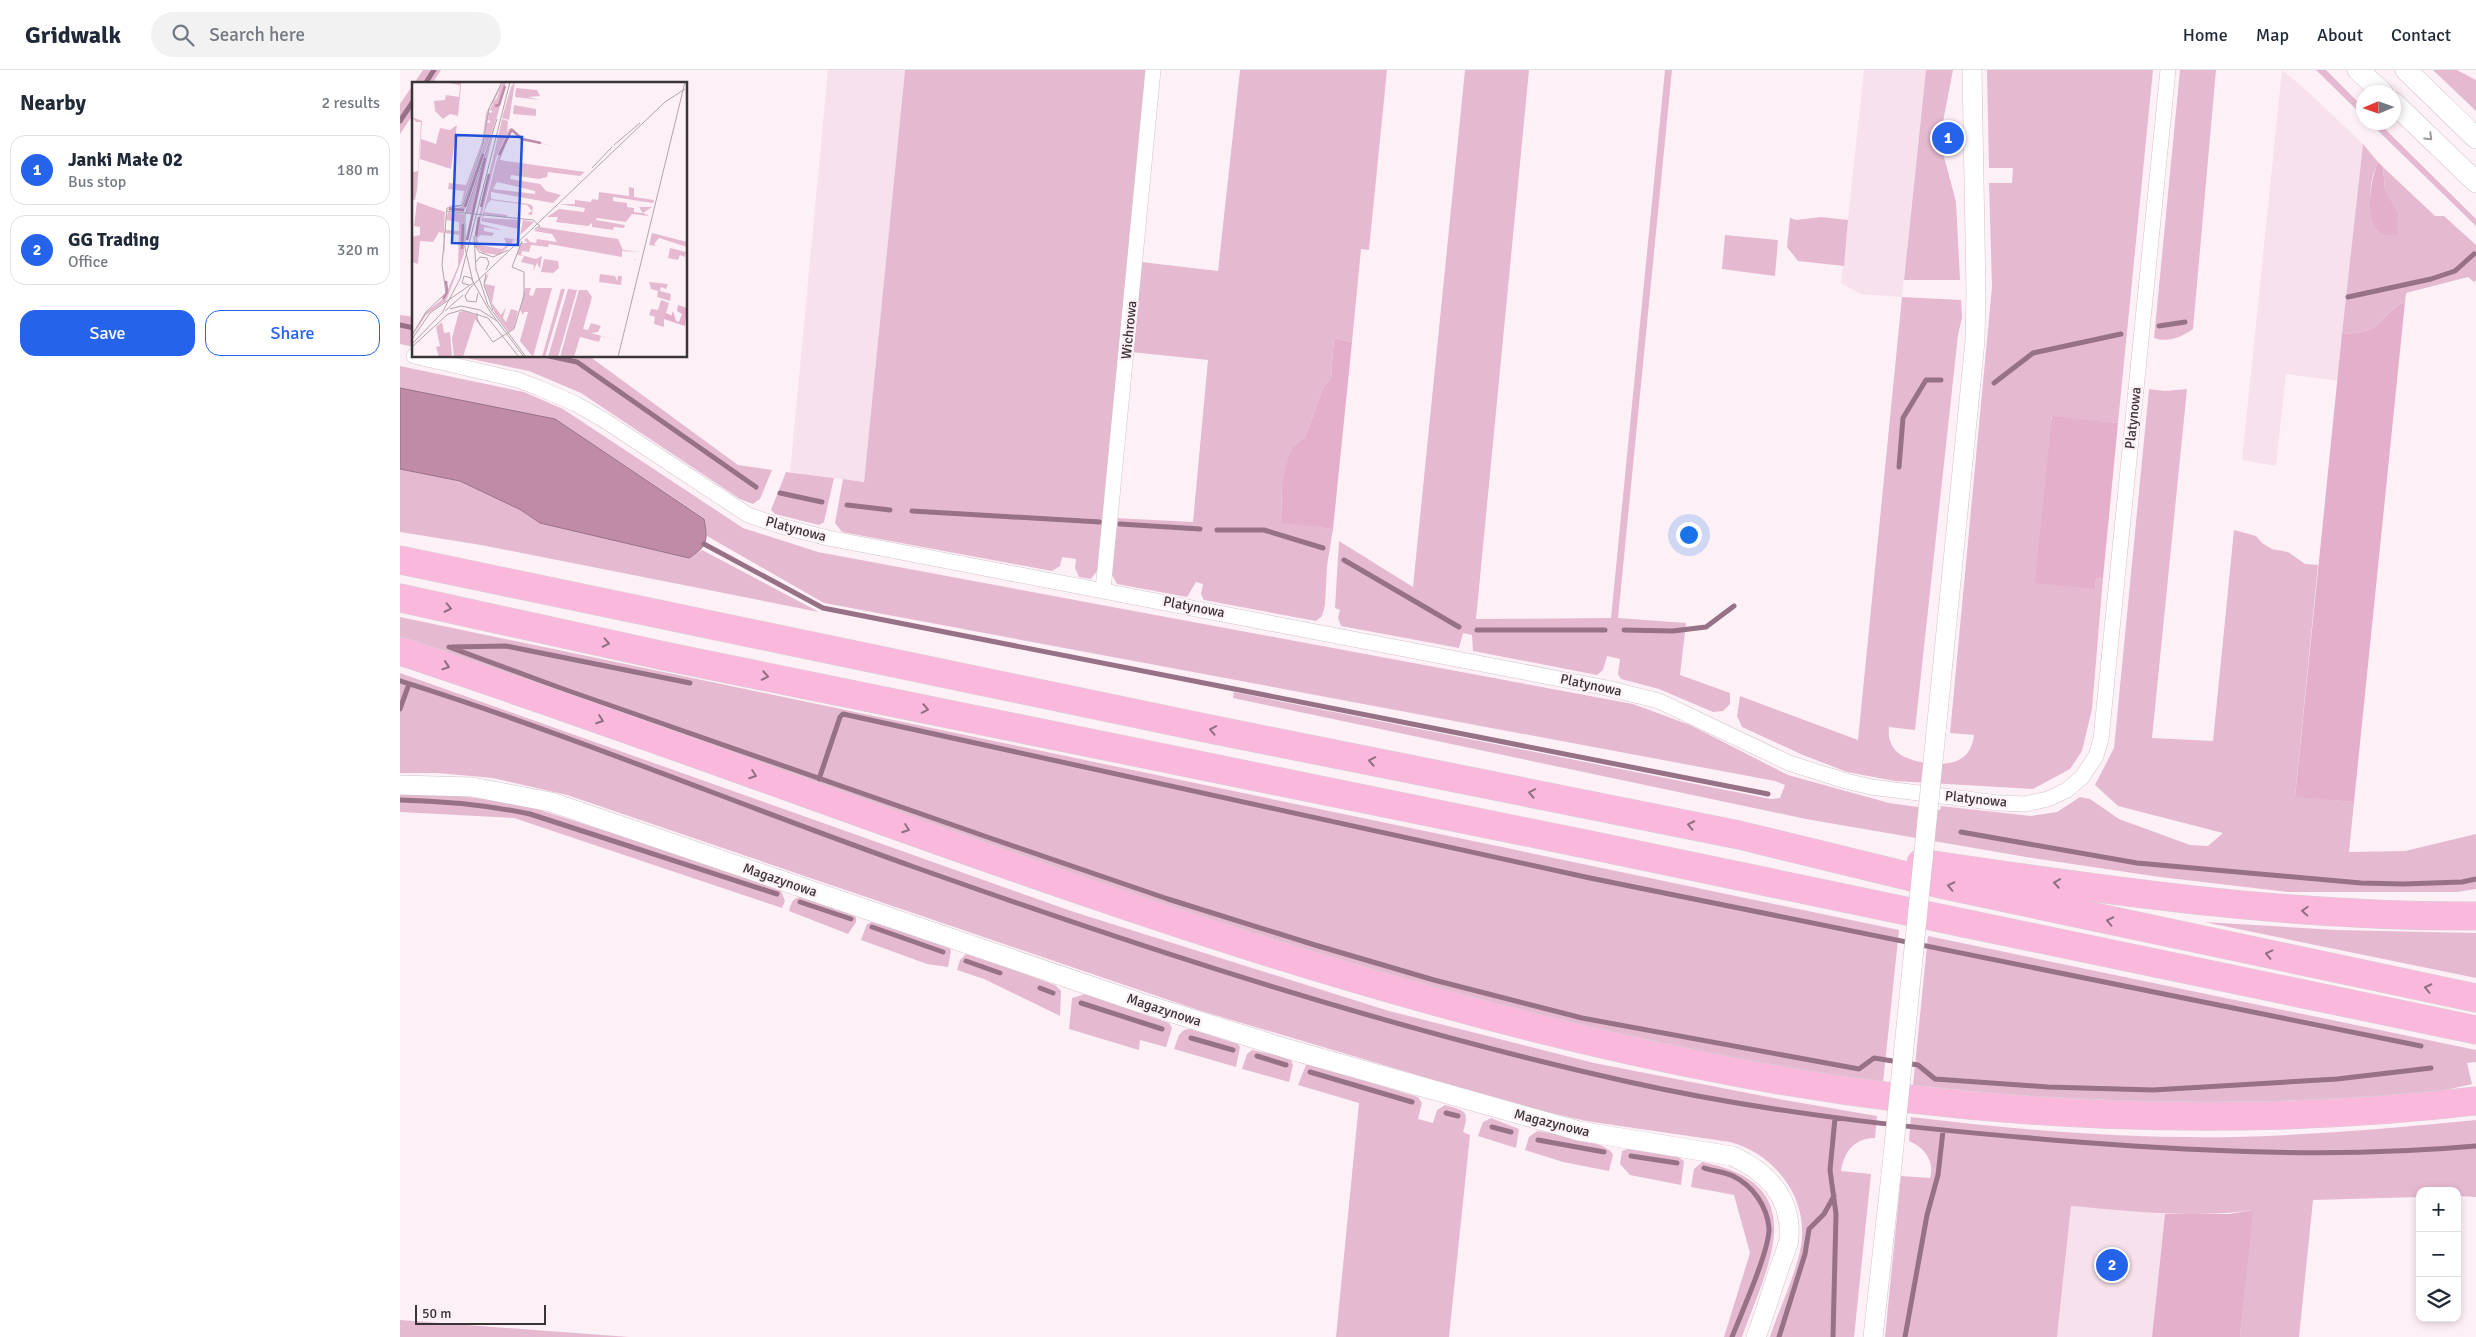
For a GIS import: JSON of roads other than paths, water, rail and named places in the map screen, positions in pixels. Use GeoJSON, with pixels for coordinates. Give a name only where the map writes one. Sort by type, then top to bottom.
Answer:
{"type":"FeatureCollection","features":[{"type":"Feature","properties":{"kind":"highway"},"geometry":{"type":"LineString","coordinates":[[400,560],[1205,728],[1739,835],[1967,890],[2476,998]]}},
{"type":"Feature","properties":{"kind":"highway"},"geometry":{"type":"LineString","coordinates":[[400,598],[669,656],[1590,844],[2476,1030]]}},
{"type":"Feature","properties":{"kind":"highway"},"geometry":{"type":"LineString","coordinates":[[400,651],[1113,903],[1251,948],[1425,999],[1669,1059],[1831,1088],[2021,1109],[2088,1113],[2219,1115],[2326,1112],[2476,1101]]}},
{"type":"Feature","properties":{"kind":"highway"},"geometry":{"type":"LineString","coordinates":[[1739,835],[2167,899],[2354,914],[2476,916]]}},
{"type":"Feature","properties":{"kind":"highway"},"geometry":{"type":"LineString","coordinates":[[2354,914],[2476,901]]}},
{"type":"Feature","properties":{"kind":"main road"},"geometry":{"type":"LineString","coordinates":[[2358,70],[2374,85]]}},
{"type":"Feature","properties":{"kind":"main road"},"geometry":{"type":"LineString","coordinates":[[2406,70],[2476,138]]}},
{"type":"Feature","properties":{"kind":"main road"},"geometry":{"type":"LineString","coordinates":[[2401,110],[2476,182]]}},
{"type":"Feature","properties":{"kind":"street","name":"Wichrowa"},"geometry":{"type":"LineString","coordinates":[[1103,590],[1153,70]]}},
{"type":"Feature","properties":{"kind":"street"},"geometry":{"type":"LineString","coordinates":[[1873,1337],[1892,1175],[1975,341],[1976,291],[1972,70]]}},
{"type":"Feature","properties":{"kind":"street","name":"Platynowa"},"geometry":{"type":"LineString","coordinates":[[423,358],[518,380],[576,404],[604,420],[748,515],[759,519],[828,538],[1635,694],[1684,712],[1789,763],[1863,785],[1998,803],[2025,804],[2048,799],[2067,790],[2082,777],[2096,756],[2101,739],[2168,70]]}},
{"type":"Feature","properties":{"kind":"street","name":"Magazynowa"},"geometry":{"type":"LineString","coordinates":[[400,786],[472,787],[551,802],[1141,1003],[1288,1049],[1579,1131],[1732,1156],[1753,1165],[1768,1179],[1780,1195],[1788,1220],[1789,1240],[1756,1337]]}},
{"type":"Feature","properties":{"kind":"waterway"},"geometry":{"type":"LineString","coordinates":[[426,82],[434,70]]}},
{"type":"Feature","properties":{"kind":"waterway"},"geometry":{"type":"LineString","coordinates":[[400,121],[412,103]]}},
{"type":"Feature","properties":{"kind":"waterway"},"geometry":{"type":"LineString","coordinates":[[2348,297],[2431,279],[2455,271],[2474,254]]}},
{"type":"Feature","properties":{"kind":"waterway"},"geometry":{"type":"LineString","coordinates":[[2159,326],[2185,322]]}},
{"type":"Feature","properties":{"kind":"waterway"},"geometry":{"type":"LineString","coordinates":[[400,325],[412,328]]}},
{"type":"Feature","properties":{"kind":"waterway"},"geometry":{"type":"LineString","coordinates":[[1994,383],[2033,353],[2121,334]]}},
{"type":"Feature","properties":{"kind":"waterway"},"geometry":{"type":"LineString","coordinates":[[558,358],[577,362],[756,487]]}},
{"type":"Feature","properties":{"kind":"waterway"},"geometry":{"type":"LineString","coordinates":[[1899,467],[1903,418],[1926,380],[1941,380]]}},
{"type":"Feature","properties":{"kind":"waterway"},"geometry":{"type":"LineString","coordinates":[[780,493],[822,502]]}},
{"type":"Feature","properties":{"kind":"waterway"},"geometry":{"type":"LineString","coordinates":[[847,505],[890,510]]}},
{"type":"Feature","properties":{"kind":"waterway"},"geometry":{"type":"LineString","coordinates":[[912,511],[1100,522]]}},
{"type":"Feature","properties":{"kind":"waterway"},"geometry":{"type":"LineString","coordinates":[[1120,524],[1200,529]]}},
{"type":"Feature","properties":{"kind":"waterway"},"geometry":{"type":"LineString","coordinates":[[1217,530],[1264,530],[1323,548]]}},
{"type":"Feature","properties":{"kind":"waterway"},"geometry":{"type":"LineString","coordinates":[[704,544],[823,608],[1768,794]]}},
{"type":"Feature","properties":{"kind":"waterway"},"geometry":{"type":"LineString","coordinates":[[1344,560],[1459,627]]}},
{"type":"Feature","properties":{"kind":"waterway"},"geometry":{"type":"LineString","coordinates":[[1624,630],[1673,631],[1706,627],[1734,606]]}},
{"type":"Feature","properties":{"kind":"waterway"},"geometry":{"type":"LineString","coordinates":[[1477,630],[1605,630]]}},
{"type":"Feature","properties":{"kind":"waterway"},"geometry":{"type":"LineString","coordinates":[[452,647],[506,646],[690,683]]}},
{"type":"Feature","properties":{"kind":"waterway"},"geometry":{"type":"LineString","coordinates":[[449,647],[566,690],[1168,899],[1434,980],[1582,1018],[1859,1069],[1874,1058],[1918,1065],[1935,1079],[2048,1087],[2153,1090],[2337,1079],[2431,1068]]}},
{"type":"Feature","properties":{"kind":"waterway"},"geometry":{"type":"LineString","coordinates":[[400,681],[595,748],[852,845],[1181,958],[1270,986],[1449,1037],[1629,1082],[1740,1104],[1852,1120],[2078,1142],[2177,1149],[2326,1153],[2426,1150],[2476,1146]]}},
{"type":"Feature","properties":{"kind":"waterway"},"geometry":{"type":"LineString","coordinates":[[400,709],[409,684]]}},
{"type":"Feature","properties":{"kind":"waterway"},"geometry":{"type":"LineString","coordinates":[[819,779],[840,717],[843,714],[1590,878],[2421,1046]]}},
{"type":"Feature","properties":{"kind":"waterway"},"geometry":{"type":"LineString","coordinates":[[400,800],[465,804],[530,814],[777,894]]}},
{"type":"Feature","properties":{"kind":"waterway"},"geometry":{"type":"LineString","coordinates":[[1961,832],[2137,863],[2361,883],[2462,882],[2476,879]]}},
{"type":"Feature","properties":{"kind":"waterway"},"geometry":{"type":"LineString","coordinates":[[800,902],[851,919]]}},
{"type":"Feature","properties":{"kind":"waterway"},"geometry":{"type":"LineString","coordinates":[[872,927],[943,952]]}},
{"type":"Feature","properties":{"kind":"waterway"},"geometry":{"type":"LineString","coordinates":[[966,961],[1000,973]]}},
{"type":"Feature","properties":{"kind":"waterway"},"geometry":{"type":"LineString","coordinates":[[1040,988],[1053,993]]}},
{"type":"Feature","properties":{"kind":"waterway"},"geometry":{"type":"LineString","coordinates":[[1081,1003],[1162,1029]]}},
{"type":"Feature","properties":{"kind":"waterway"},"geometry":{"type":"LineString","coordinates":[[1191,1038],[1233,1050]]}},
{"type":"Feature","properties":{"kind":"waterway"},"geometry":{"type":"LineString","coordinates":[[1257,1056],[1286,1065]]}},
{"type":"Feature","properties":{"kind":"waterway"},"geometry":{"type":"LineString","coordinates":[[1310,1072],[1412,1102]]}},
{"type":"Feature","properties":{"kind":"waterway"},"geometry":{"type":"LineString","coordinates":[[1446,1113],[1458,1116]]}},
{"type":"Feature","properties":{"kind":"waterway"},"geometry":{"type":"LineString","coordinates":[[1833,1337],[1836,1214],[1830,1170],[1835,1118]]}},
{"type":"Feature","properties":{"kind":"waterway"},"geometry":{"type":"LineString","coordinates":[[1492,1127],[1511,1132]]}},
{"type":"Feature","properties":{"kind":"waterway"},"geometry":{"type":"LineString","coordinates":[[1905,1337],[1927,1215],[1938,1175],[1943,1131]]}},
{"type":"Feature","properties":{"kind":"waterway"},"geometry":{"type":"LineString","coordinates":[[1538,1140],[1604,1152]]}},
{"type":"Feature","properties":{"kind":"waterway"},"geometry":{"type":"LineString","coordinates":[[1631,1156],[1677,1163]]}},
{"type":"Feature","properties":{"kind":"waterway"},"geometry":{"type":"LineString","coordinates":[[1704,1168],[1730,1175],[1747,1185],[1758,1197],[1768,1220],[1769,1228],[1765,1251],[1732,1337]]}},
{"type":"Feature","properties":{"kind":"waterway"},"geometry":{"type":"LineString","coordinates":[[1779,1337],[1805,1254],[1809,1229],[1824,1214],[1834,1196]]}},
{"type":"Feature","properties":{"kind":"place","name":"Janki Małe 02"},"geometry":{"type":"Point","coordinates":[1948,138]}},
{"type":"Feature","properties":{"kind":"place","name":"GG Trading"},"geometry":{"type":"Point","coordinates":[2112,1265]}}]}
